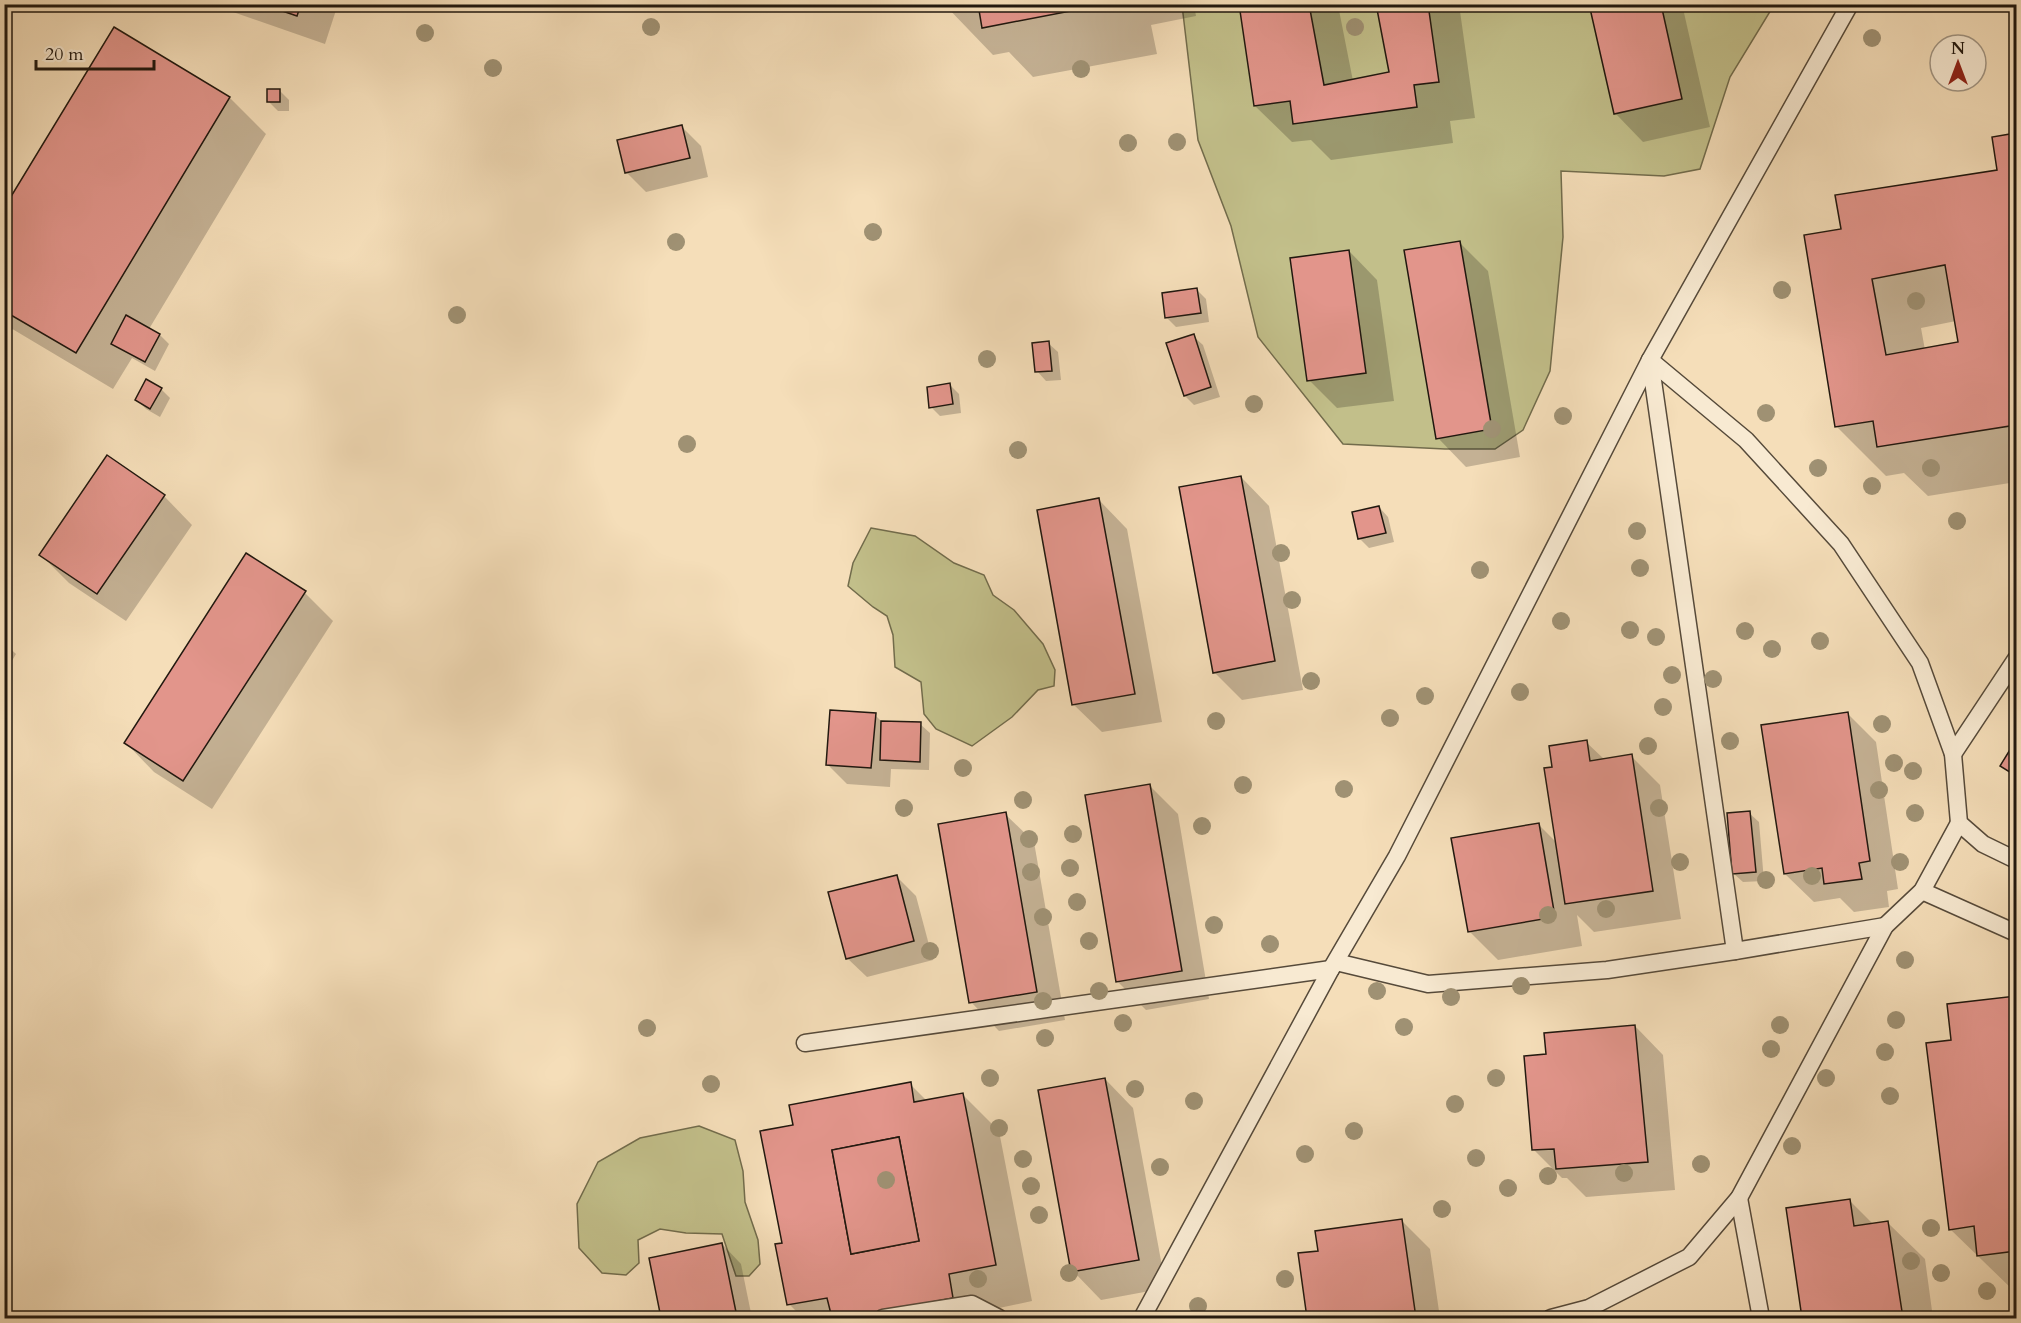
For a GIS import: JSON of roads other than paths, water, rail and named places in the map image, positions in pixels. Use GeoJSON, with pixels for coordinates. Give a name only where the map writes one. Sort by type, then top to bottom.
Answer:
{"type":"FeatureCollection","features":[{"type":"Feature","properties":{"kind":"lane"},"geometry":{"type":"LineString","coordinates":[[1142,1318],[1334,966],[1397,856],[1650,360],[1850,4]]}},
{"type":"Feature","properties":{"kind":"lane"},"geometry":{"type":"LineString","coordinates":[[1551,1318],[1588,1313],[1689,1257],[1739,1198],[1885,926],[1922,891],[1959,822],[1953,754],[1920,663],[1841,544],[1746,440],[1650,360]]}},
{"type":"Feature","properties":{"kind":"lane"},"geometry":{"type":"LineString","coordinates":[[1650,360],[1735,951]]}},
{"type":"Feature","properties":{"kind":"lane"},"geometry":{"type":"LineString","coordinates":[[1953,754],[2016,659]]}},
{"type":"Feature","properties":{"kind":"lane"},"geometry":{"type":"LineString","coordinates":[[1959,822],[1983,844],[2016,860]]}},
{"type":"Feature","properties":{"kind":"lane"},"geometry":{"type":"LineString","coordinates":[[1922,891],[2016,933]]}},
{"type":"Feature","properties":{"kind":"lane"},"geometry":{"type":"LineString","coordinates":[[805,1043],[1334,966],[1428,984],[1607,970],[1885,926]]}},
{"type":"Feature","properties":{"kind":"lane"},"geometry":{"type":"LineString","coordinates":[[1739,1198],[1761,1318]]}},
{"type":"Feature","properties":{"kind":"lane"},"geometry":{"type":"LineString","coordinates":[[883,1318],[972,1304],[999,1318]]}}]}
